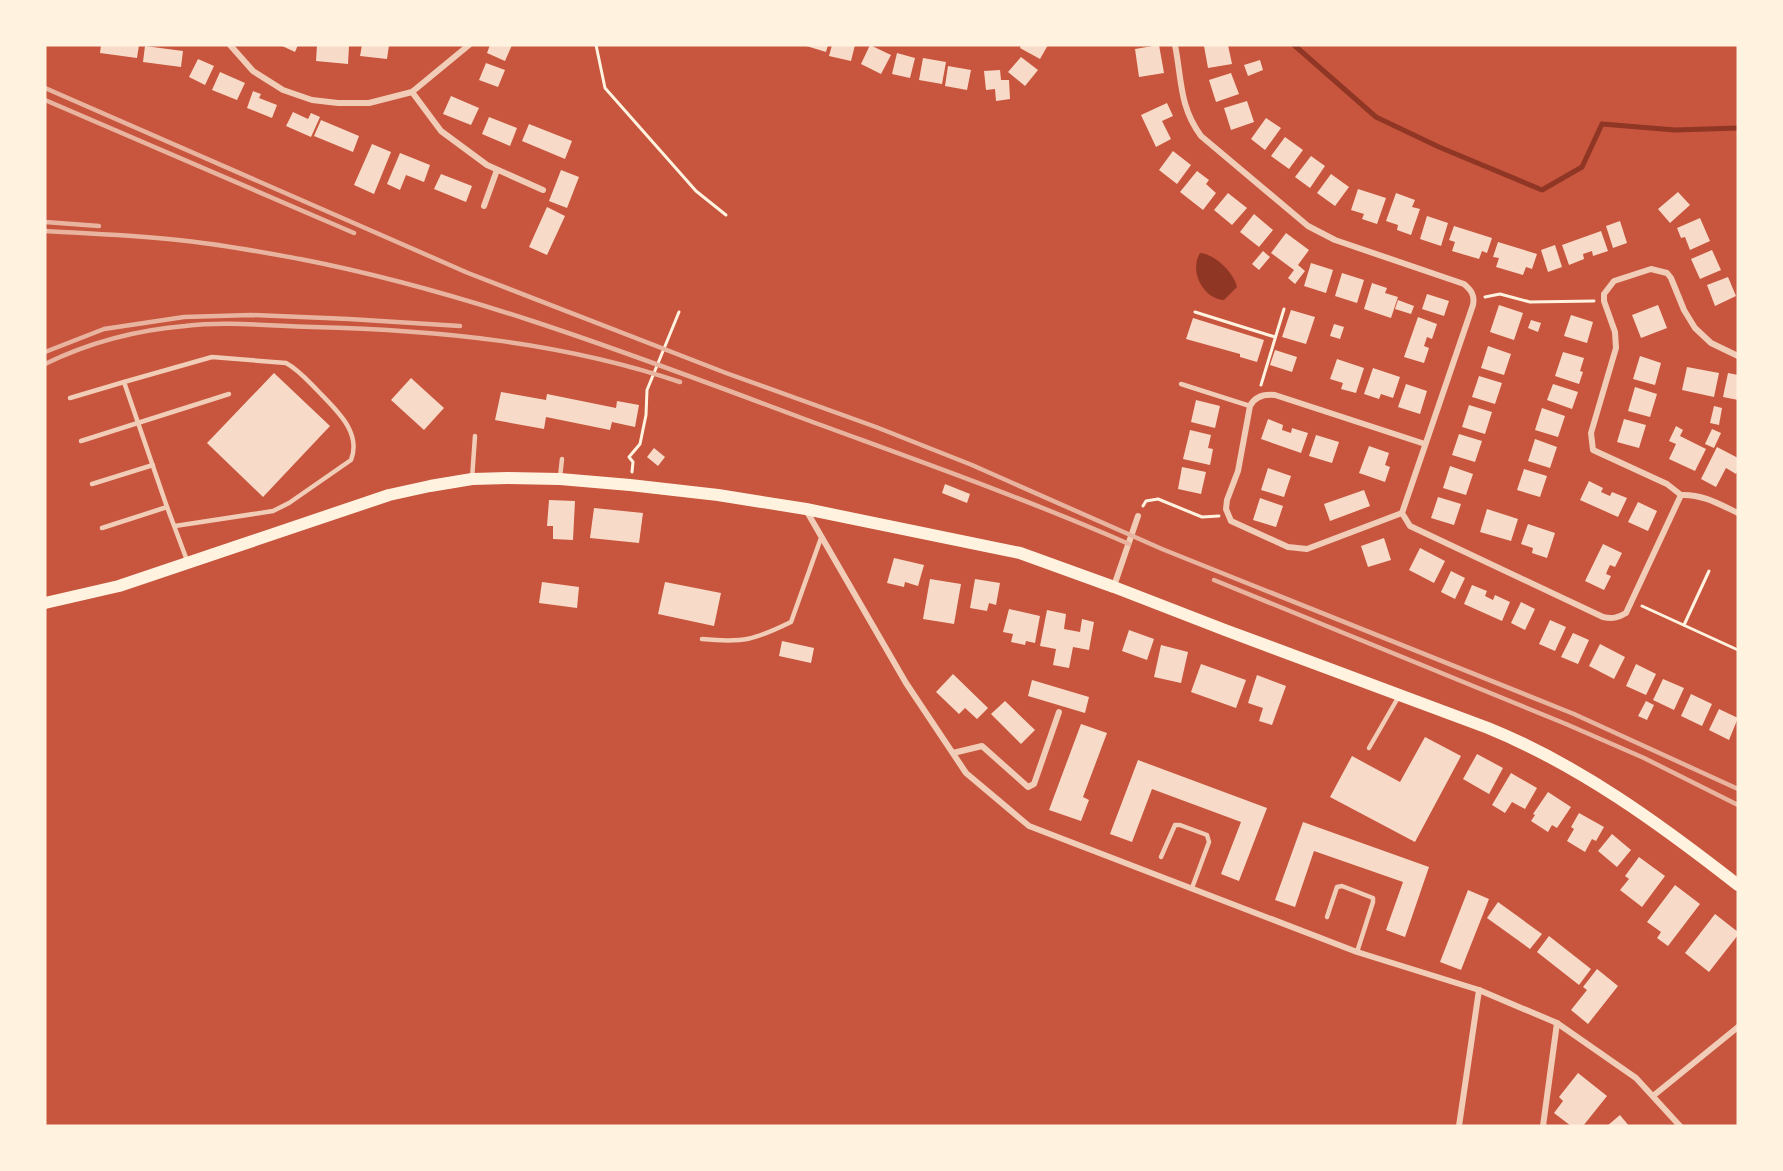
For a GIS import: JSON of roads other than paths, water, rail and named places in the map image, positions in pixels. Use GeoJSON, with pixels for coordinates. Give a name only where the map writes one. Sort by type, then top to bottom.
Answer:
{"type":"FeatureCollection","features":[{"type":"Feature","properties":{"kind":"main road"},"geometry":{"type":"LineString","coordinates":[[45,603],[119,585],[389,495],[472,479],[560,479],[630,485],[718,495],[806,509],[1020,553],[1521,741],[1554,758],[1626,803],[1738,885]]}},
{"type":"Feature","properties":{"kind":"street"},"geometry":{"type":"LineString","coordinates":[[230,45],[253,70],[283,90],[312,100],[338,103],[369,102],[411,92],[469,45]]}},
{"type":"Feature","properties":{"kind":"street"},"geometry":{"type":"LineString","coordinates":[[1175,45],[1182,98],[1189,118],[1201,136],[1308,226],[1335,240],[1464,284],[1471,290],[1474,299],[1402,513]]}},
{"type":"Feature","properties":{"kind":"street"},"geometry":{"type":"LineString","coordinates":[[411,92],[441,131],[487,165],[543,190]]}},
{"type":"Feature","properties":{"kind":"street"},"geometry":{"type":"LineString","coordinates":[[484,206],[497,170]]}},
{"type":"Feature","properties":{"kind":"street"},"geometry":{"type":"LineString","coordinates":[[1738,356],[1711,343],[1695,328],[1667,273],[1652,269],[1614,281],[1604,294],[1604,301],[1617,340],[1592,433],[1593,450],[1666,484],[1681,495],[1693,495],[1711,500],[1738,513]]}},
{"type":"Feature","properties":{"kind":"street"},"geometry":{"type":"LineString","coordinates":[[1402,513],[1307,549],[1288,548],[1238,525],[1227,516],[1227,500],[1238,471],[1250,406],[1252,402],[1265,395],[1275,395],[1425,444]]}},
{"type":"Feature","properties":{"kind":"street"},"geometry":{"type":"LineString","coordinates":[[1402,513],[1410,526],[1603,617],[1620,617],[1626,613],[1632,602],[1681,495]]}},
{"type":"Feature","properties":{"kind":"street"},"geometry":{"type":"LineString","coordinates":[[806,509],[906,683],[966,773],[1029,826],[1357,952],[1479,990],[1557,1023],[1636,1078],[1680,1126]]}},
{"type":"Feature","properties":{"kind":"street"},"geometry":{"type":"LineString","coordinates":[[1114,587],[1138,516]]}},
{"type":"Feature","properties":{"kind":"street"},"geometry":{"type":"LineString","coordinates":[[953,753],[982,746],[1028,787],[1034,784],[1059,712]]}},
{"type":"Feature","properties":{"kind":"street"},"geometry":{"type":"LineString","coordinates":[[1459,1126],[1479,990]]}},
{"type":"Feature","properties":{"kind":"street"},"geometry":{"type":"LineString","coordinates":[[1543,1126],[1557,1023]]}},
{"type":"Feature","properties":{"kind":"street"},"geometry":{"type":"LineString","coordinates":[[1653,1096],[1738,1027]]}},
{"type":"Feature","properties":{"kind":"lane"},"geometry":{"type":"LineString","coordinates":[[70,398],[213,357],[286,363],[296,369],[343,417],[355,450],[351,460],[289,503],[273,511],[175,526]]}},
{"type":"Feature","properties":{"kind":"lane"},"geometry":{"type":"LineString","coordinates":[[124,382],[188,563]]}},
{"type":"Feature","properties":{"kind":"lane"},"geometry":{"type":"LineString","coordinates":[[1181,384],[1250,406]]}},
{"type":"Feature","properties":{"kind":"lane"},"geometry":{"type":"LineString","coordinates":[[81,441],[229,394]]}},
{"type":"Feature","properties":{"kind":"lane"},"geometry":{"type":"LineString","coordinates":[[472,479],[475,436]]}},
{"type":"Feature","properties":{"kind":"lane"},"geometry":{"type":"LineString","coordinates":[[560,479],[561,459]]}},
{"type":"Feature","properties":{"kind":"lane"},"geometry":{"type":"LineString","coordinates":[[92,484],[153,465]]}},
{"type":"Feature","properties":{"kind":"lane"},"geometry":{"type":"LineString","coordinates":[[102,528],[167,507]]}},
{"type":"Feature","properties":{"kind":"lane"},"geometry":{"type":"LineString","coordinates":[[702,639],[734,642],[762,636],[791,622],[821,538]]}},
{"type":"Feature","properties":{"kind":"lane"},"geometry":{"type":"LineString","coordinates":[[1369,748],[1400,694]]}},
{"type":"Feature","properties":{"kind":"lane"},"geometry":{"type":"LineString","coordinates":[[1161,857],[1175,825],[1207,835],[1209,842],[1192,888]]}},
{"type":"Feature","properties":{"kind":"lane"},"geometry":{"type":"LineString","coordinates":[[1327,917],[1338,887],[1342,886],[1372,898],[1373,902],[1357,952]]}},
{"type":"Feature","properties":{"kind":"waterway"},"geometry":{"type":"LineString","coordinates":[[1294,45],[1376,117],[1439,147],[1542,190],[1582,167],[1602,124],[1675,130],[1738,128]]}},
{"type":"Feature","properties":{"kind":"railway"},"geometry":{"type":"LineString","coordinates":[[45,88],[468,273],[972,465],[1162,549],[1574,714],[1738,789]]}},
{"type":"Feature","properties":{"kind":"railway"},"geometry":{"type":"LineString","coordinates":[[45,100],[354,233]]}},
{"type":"Feature","properties":{"kind":"railway"},"geometry":{"type":"LineString","coordinates":[[45,222],[99,226]]}},
{"type":"Feature","properties":{"kind":"railway"},"geometry":{"type":"LineString","coordinates":[[45,231],[152,237],[229,247],[300,259],[430,290],[621,351],[970,480],[1129,544]]}},
{"type":"Feature","properties":{"kind":"railway"},"geometry":{"type":"LineString","coordinates":[[45,352],[104,329],[184,317],[251,315],[460,326]]}},
{"type":"Feature","properties":{"kind":"railway"},"geometry":{"type":"LineString","coordinates":[[45,364],[96,344],[149,331],[201,325],[248,324],[406,331],[498,341],[590,357],[680,382]]}},
{"type":"Feature","properties":{"kind":"railway"},"geometry":{"type":"LineString","coordinates":[[1214,580],[1566,724],[1644,758],[1738,805]]}}]}
